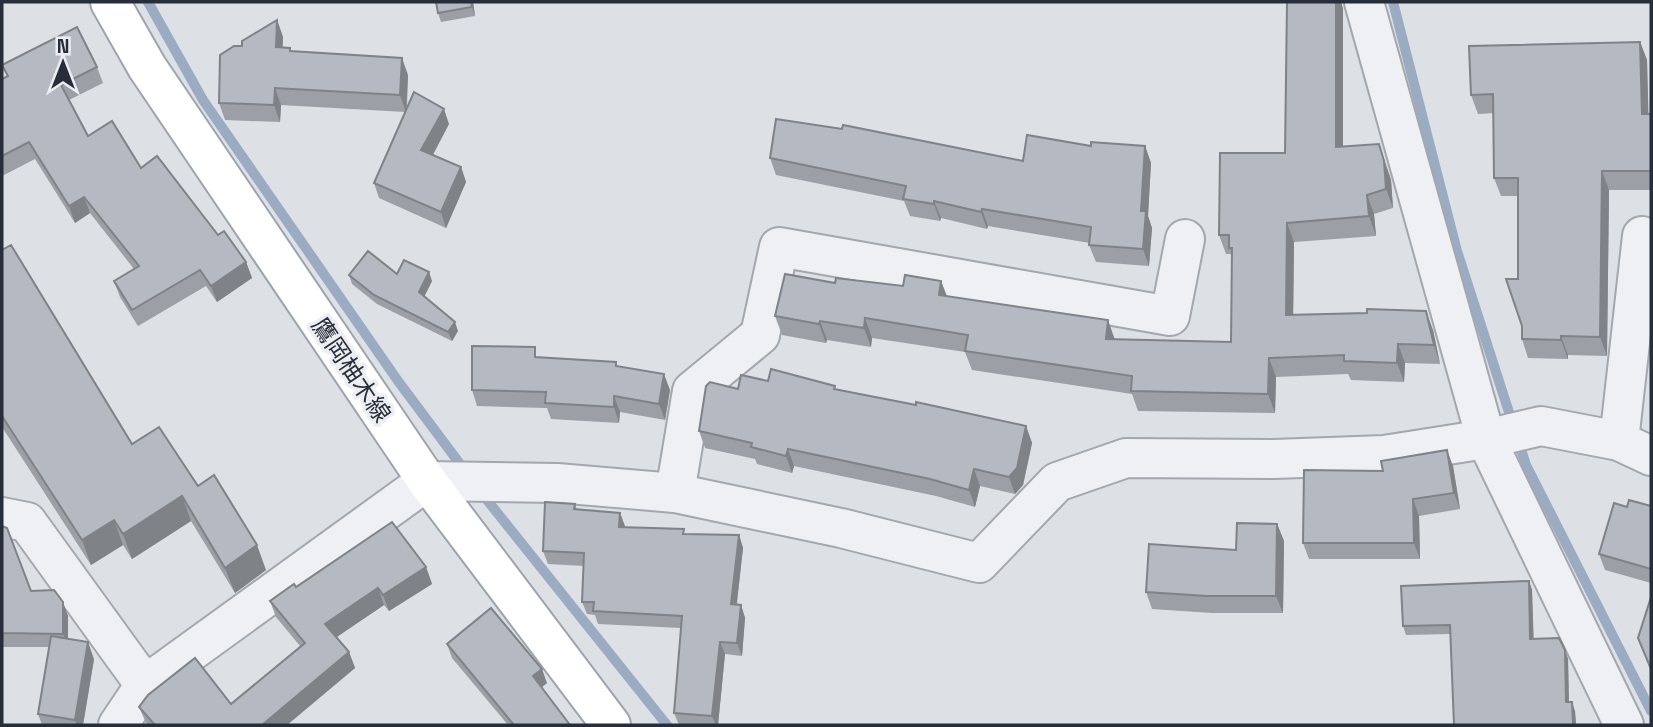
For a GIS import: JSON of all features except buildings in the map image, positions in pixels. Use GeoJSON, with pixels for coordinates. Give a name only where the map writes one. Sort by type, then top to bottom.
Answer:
{"type":"FeatureCollection","features":[{"type":"Feature","properties":{"kind":"main road","name":"鷹岡柚木線"},"geometry":{"type":"LineString","coordinates":[[110,2],[147,66],[427,481],[611,725]]}},
{"type":"Feature","properties":{"kind":"street"},"geometry":{"type":"LineString","coordinates":[[1364,2],[1486,439],[1624,725]]}},
{"type":"Feature","properties":{"kind":"street"},"geometry":{"type":"LineString","coordinates":[[118,725],[145,685],[427,481],[557,484],[675,493],[841,528],[979,563],[1058,482],[1126,458],[1274,459],[1384,455],[1486,439],[1541,426],[1635,449],[1642,236]]}},
{"type":"Feature","properties":{"kind":"street"},"geometry":{"type":"LineString","coordinates":[[675,493],[692,391],[760,335],[779,247],[1170,316],[1185,239]]}},
{"type":"Feature","properties":{"kind":"street"},"geometry":{"type":"LineString","coordinates":[[2,517],[27,522],[145,685]]}},
{"type":"Feature","properties":{"kind":"waterway"},"geometry":{"type":"LineString","coordinates":[[148,2],[203,100],[398,381],[466,472]]}},
{"type":"Feature","properties":{"kind":"waterway"},"geometry":{"type":"LineString","coordinates":[[1393,2],[1457,251],[1526,465],[1651,711]]}},
{"type":"Feature","properties":{"kind":"waterway"},"geometry":{"type":"LineString","coordinates":[[479,490],[667,725]]}}]}
